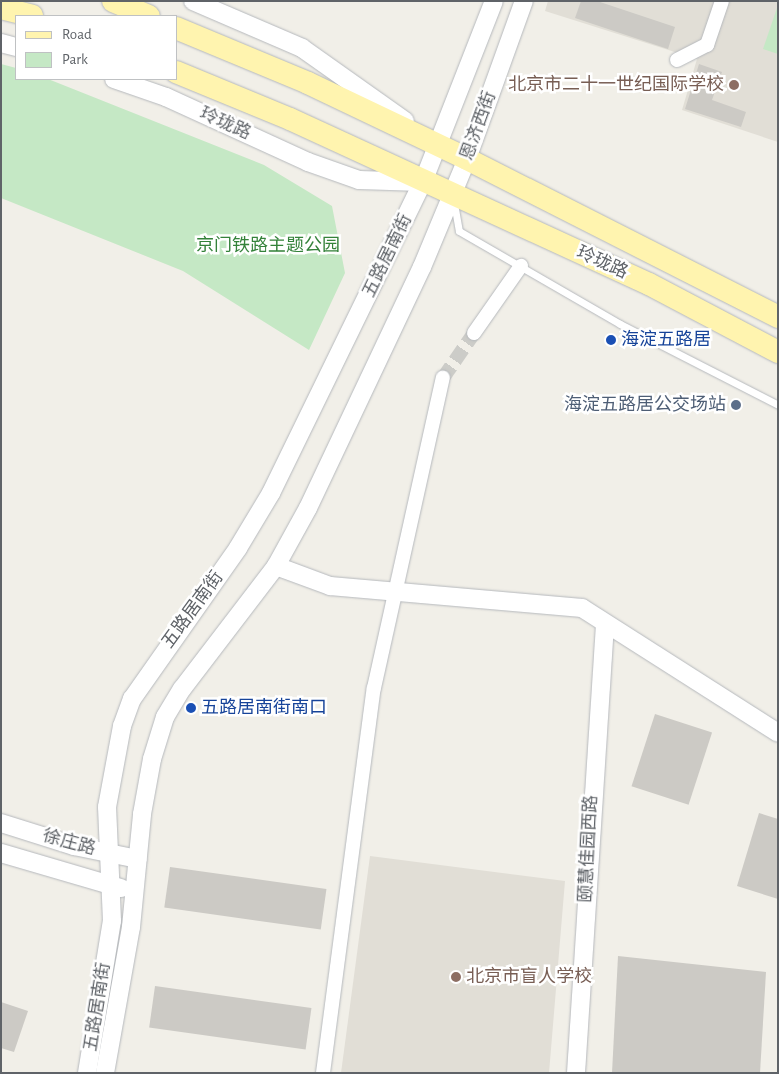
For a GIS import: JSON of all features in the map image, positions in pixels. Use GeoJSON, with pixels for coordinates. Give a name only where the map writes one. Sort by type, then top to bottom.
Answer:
{"type":"FeatureCollection","features":[{"type":"Feature","properties":{"kind":"main road"},"geometry":{"type":"LineString","coordinates":[[113,1],[147,15]]}},
{"type":"Feature","properties":{"kind":"main road"},"geometry":{"type":"LineString","coordinates":[[1,8],[28,15]]}},
{"type":"Feature","properties":{"kind":"main road","name":"玲珑路"},"geometry":{"type":"LineString","coordinates":[[178,29],[308,83],[438,145],[778,317]]}},
{"type":"Feature","properties":{"kind":"main road","name":"玲珑路"},"geometry":{"type":"LineString","coordinates":[[178,73],[290,120],[649,284],[778,352]]}},
{"type":"Feature","properties":{"kind":"street","name":"玲珑路"},"geometry":{"type":"LineString","coordinates":[[193,1],[302,48],[438,145]]}},
{"type":"Feature","properties":{"kind":"street","name":"恩济西街"},"geometry":{"type":"LineString","coordinates":[[423,182],[494,1]]}},
{"type":"Feature","properties":{"kind":"street","name":"恩济西街"},"geometry":{"type":"LineString","coordinates":[[452,194],[467,159],[524,1]]}},
{"type":"Feature","properties":{"kind":"street"},"geometry":{"type":"LineString","coordinates":[[677,60],[707,45],[722,1]]}},
{"type":"Feature","properties":{"kind":"street"},"geometry":{"type":"LineString","coordinates":[[1,43],[15,47]]}},
{"type":"Feature","properties":{"kind":"street","name":"玲珑路"},"geometry":{"type":"LineString","coordinates":[[117,80],[166,97],[308,162],[359,180],[423,182]]}},
{"type":"Feature","properties":{"kind":"street","name":"五路居南街"},"geometry":{"type":"LineString","coordinates":[[87,1073],[112,921],[107,807],[122,726],[132,699],[260,514],[423,182]]}},
{"type":"Feature","properties":{"kind":"street","name":"五路居南街"},"geometry":{"type":"LineString","coordinates":[[105,1073],[134,891],[152,759],[165,717],[182,689],[276,566],[367,388],[452,194]]}},
{"type":"Feature","properties":{"kind":"street"},"geometry":{"type":"LineString","coordinates":[[474,332],[522,266]]}},
{"type":"Feature","properties":{"kind":"street"},"geometry":{"type":"LineString","coordinates":[[323,1073],[374,688],[443,378]]}},
{"type":"Feature","properties":{"kind":"street"},"geometry":{"type":"LineString","coordinates":[[276,566],[330,586],[582,608],[605,625],[778,733]]}},
{"type":"Feature","properties":{"kind":"street","name":"颐慧佳园西路"},"geometry":{"type":"LineString","coordinates":[[576,1073],[605,625]]}},
{"type":"Feature","properties":{"kind":"street","name":"徐庄路"},"geometry":{"type":"LineString","coordinates":[[1,823],[74,846],[138,859]]}},
{"type":"Feature","properties":{"kind":"street","name":"徐庄路"},"geometry":{"type":"LineString","coordinates":[[1,853],[110,886],[134,891]]}},
{"type":"Feature","properties":{"kind":"lane"},"geometry":{"type":"LineString","coordinates":[[452,194],[459,231],[620,324],[778,405]]}},
{"type":"Feature","properties":{"kind":"shaded area","name":"北京市二十一世纪国际学校"},"geometry":{"type":"Polygon","coordinates":[[[548,1],[778,1],[778,142],[682,110],[697,59],[545,11],[548,1]]]}},
{"type":"Feature","properties":{"kind":"shaded area","name":"北京市盲人学校"},"geometry":{"type":"Polygon","coordinates":[[[370,856],[565,881],[549,1073],[341,1073],[370,856]]]}},
{"type":"Feature","properties":{"kind":"green space"},"geometry":{"type":"Polygon","coordinates":[[[778,5],[778,54],[763,49],[778,5]]]}},
{"type":"Feature","properties":{"kind":"green space","name":"京门铁路主题公园"},"geometry":{"type":"Polygon","coordinates":[[[1,64],[15,68],[15,80],[51,80],[264,165],[332,206],[345,273],[309,350],[183,271],[1,198],[1,64]]]}},
{"type":"Feature","properties":{"kind":"building"},"geometry":{"type":"Polygon","coordinates":[[[581,1],[597,1],[675,27],[668,49],[575,18],[581,1]]]}},
{"type":"Feature","properties":{"kind":"building"},"geometry":{"type":"Polygon","coordinates":[[[699,64],[722,72],[712,100],[746,112],[741,127],[685,109],[699,64]]]}},
{"type":"Feature","properties":{"kind":"building"},"geometry":{"type":"Polygon","coordinates":[[[655,714],[712,733],[689,805],[632,786],[655,714]]]}},
{"type":"Feature","properties":{"kind":"building"},"geometry":{"type":"Polygon","coordinates":[[[759,813],[778,819],[778,899],[737,886],[759,813]]]}},
{"type":"Feature","properties":{"kind":"building"},"geometry":{"type":"Polygon","coordinates":[[[170,867],[326,889],[321,930],[164,908],[170,867]]]}},
{"type":"Feature","properties":{"kind":"building"},"geometry":{"type":"Polygon","coordinates":[[[618,956],[766,972],[760,1073],[612,1073],[618,956]]]}},
{"type":"Feature","properties":{"kind":"building"},"geometry":{"type":"Polygon","coordinates":[[[155,986],[311,1008],[306,1050],[149,1028],[155,986]]]}},
{"type":"Feature","properties":{"kind":"building"},"geometry":{"type":"Polygon","coordinates":[[[1,1002],[28,1011],[14,1052],[1,1048],[1,1002]]]}},
{"type":"Feature","properties":{"kind":"tunnel"},"geometry":{"type":"LineString","coordinates":[[443,378],[474,333]]}},
{"type":"Feature","properties":{"kind":"place","name":"北京市二十一世纪国际学校"},"geometry":{"type":"Point","coordinates":[734,85]}},
{"type":"Feature","properties":{"kind":"place","name":"海淀五路居"},"geometry":{"type":"Point","coordinates":[611,340]}},
{"type":"Feature","properties":{"kind":"place","name":"海淀五路居公交场站"},"geometry":{"type":"Point","coordinates":[736,405]}},
{"type":"Feature","properties":{"kind":"place","name":"五路居南街南口"},"geometry":{"type":"Point","coordinates":[191,708]}},
{"type":"Feature","properties":{"kind":"place","name":"北京市盲人学校"},"geometry":{"type":"Point","coordinates":[456,977]}}]}
